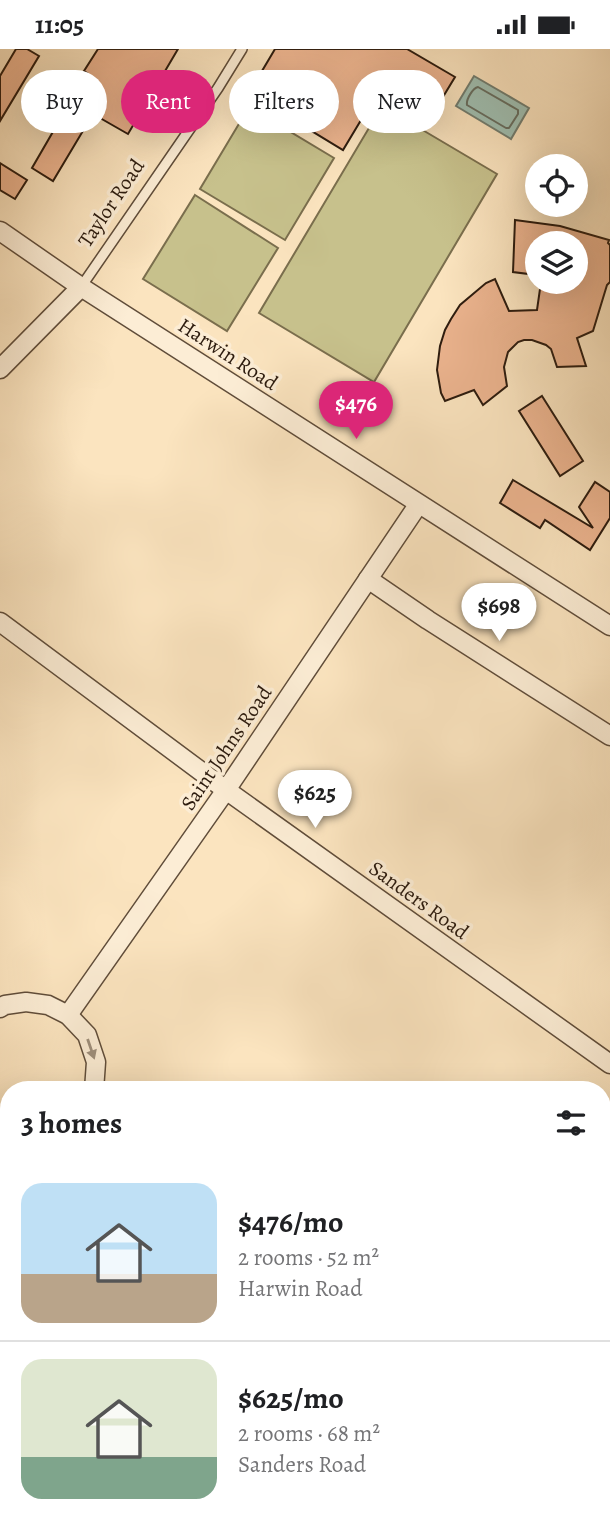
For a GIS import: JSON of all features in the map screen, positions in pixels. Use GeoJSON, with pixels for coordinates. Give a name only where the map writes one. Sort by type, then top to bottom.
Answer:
{"type":"FeatureCollection","features":[{"type":"Feature","properties":{"kind":"street","name":"Harwin Road"},"geometry":{"type":"LineString","coordinates":[[0,231],[81,287],[610,626]]}},
{"type":"Feature","properties":{"kind":"street","name":"Taylor Road"},"geometry":{"type":"LineString","coordinates":[[0,369],[81,287]]}},
{"type":"Feature","properties":{"kind":"street","name":"Saint Johns Road"},"geometry":{"type":"LineString","coordinates":[[68,1015],[226,790],[418,505]]}},
{"type":"Feature","properties":{"kind":"street"},"geometry":{"type":"LineString","coordinates":[[368,579],[610,736]]}},
{"type":"Feature","properties":{"kind":"street","name":"Sanders Road"},"geometry":{"type":"LineString","coordinates":[[0,622],[226,790],[610,1064]]}},
{"type":"Feature","properties":{"kind":"street"},"geometry":{"type":"LineString","coordinates":[[0,1008],[26,1002],[48,1005],[68,1015],[87,1035],[96,1062],[94,1081]]}},
{"type":"Feature","properties":{"kind":"lane","name":"Taylor Road"},"geometry":{"type":"LineString","coordinates":[[81,287],[242,49]]}},
{"type":"Feature","properties":{"kind":"shaded area"},"geometry":{"type":"Polygon","coordinates":[[[233,133],[292,133],[334,158],[285,240],[200,189],[233,133]]]}},
{"type":"Feature","properties":{"kind":"shaded area"},"geometry":{"type":"Polygon","coordinates":[[[366,133],[428,133],[497,174],[374,382],[259,313],[366,133]]]}},
{"type":"Feature","properties":{"kind":"shaded area"},"geometry":{"type":"Polygon","coordinates":[[[195,195],[278,248],[227,331],[143,279],[195,195]]]}},
{"type":"Feature","properties":{"kind":"water"},"geometry":{"type":"Polygon","coordinates":[[[474,76],[529,108],[511,139],[456,106],[474,76]]]}},
{"type":"Feature","properties":{"kind":"building"},"geometry":{"type":"Polygon","coordinates":[[[16,49],[27,49],[39,56],[31,70],[21,70],[21,86],[0,121],[0,76],[16,49]]]}},
{"type":"Feature","properties":{"kind":"building"},"geometry":{"type":"Polygon","coordinates":[[[98,49],[178,49],[166,70],[121,70],[121,130],[107,122],[107,70],[85,70],[98,49]]]}},
{"type":"Feature","properties":{"kind":"building"},"geometry":{"type":"Polygon","coordinates":[[[275,49],[407,49],[443,70],[353,70],[353,133],[343,150],[315,133],[339,133],[339,70],[263,70],[275,49]]]}},
{"type":"Feature","properties":{"kind":"building"},"geometry":{"type":"Polygon","coordinates":[[[445,71],[455,77],[445,94],[445,71]]]}},
{"type":"Feature","properties":{"kind":"building"},"geometry":{"type":"Polygon","coordinates":[[[52,133],[82,133],[53,181],[32,168],[52,133]]]}},
{"type":"Feature","properties":{"kind":"building"},"geometry":{"type":"Polygon","coordinates":[[[0,163],[27,180],[15,199],[0,190],[0,163]]]}},
{"type":"Feature","properties":{"kind":"building"},"geometry":{"type":"Polygon","coordinates":[[[515,220],[578,231],[525,231],[525,274],[513,272],[515,220]]]}},
{"type":"Feature","properties":{"kind":"building"},"geometry":{"type":"Polygon","coordinates":[[[588,234],[609,240],[610,282],[593,331],[577,338],[586,366],[557,367],[551,349],[532,340],[524,340],[508,352],[504,367],[507,386],[483,405],[474,390],[445,401],[437,370],[440,346],[445,330],[460,305],[486,283],[495,279],[509,311],[537,310],[539,294],[588,294],[588,234]]]}},
{"type":"Feature","properties":{"kind":"building"},"geometry":{"type":"Polygon","coordinates":[[[542,396],[583,461],[560,476],[519,411],[542,396]]]}},
{"type":"Feature","properties":{"kind":"building"},"geometry":{"type":"Polygon","coordinates":[[[513,480],[593,528],[579,507],[595,482],[610,492],[610,518],[590,550],[545,520],[540,528],[500,503],[513,480]]]}}]}
